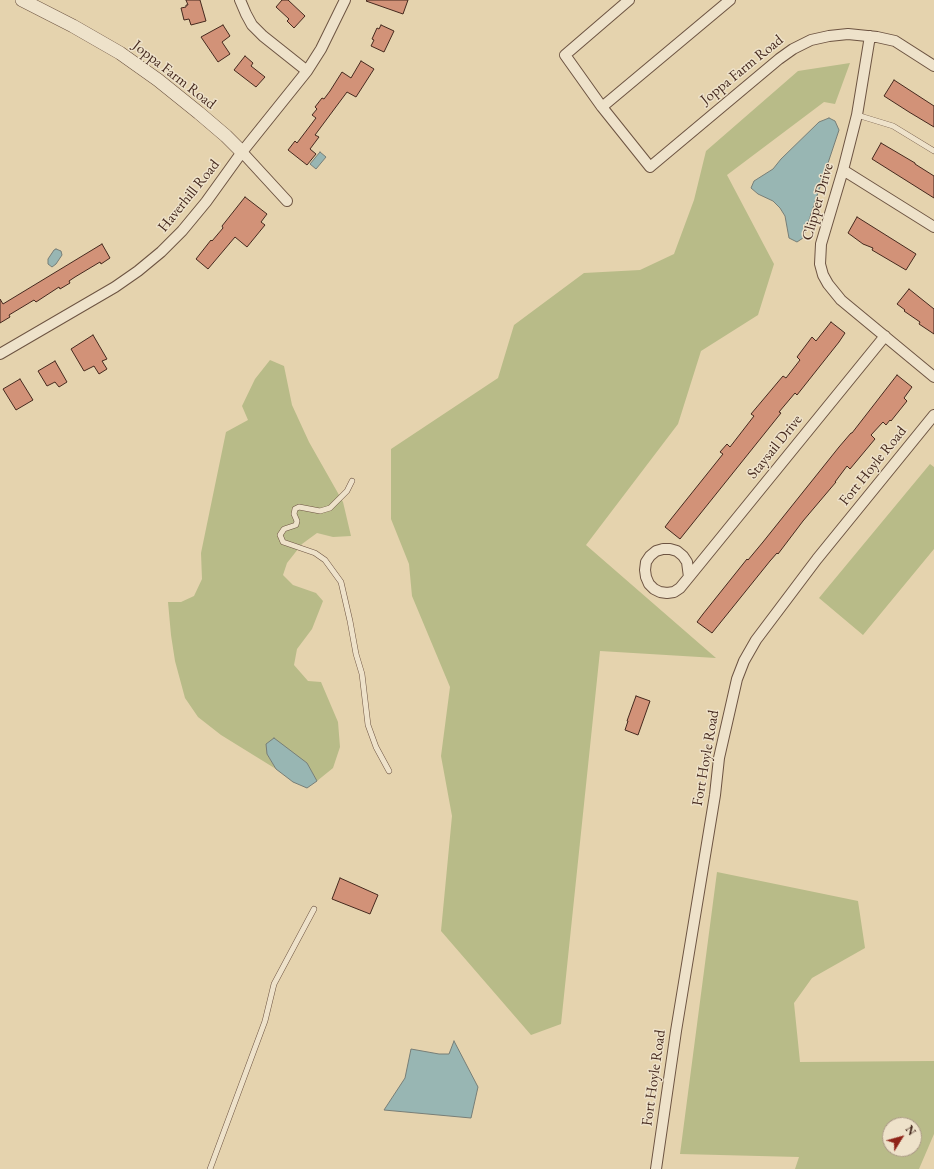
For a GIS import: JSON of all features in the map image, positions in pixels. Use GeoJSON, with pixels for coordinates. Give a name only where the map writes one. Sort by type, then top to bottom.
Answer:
{"type":"FeatureCollection","features":[{"type":"Feature","properties":{"kind":"street","name":"Joppa Farm Road"},"geometry":{"type":"LineString","coordinates":[[22,0],[73,26],[120,53],[158,80],[226,136],[287,201]]}},
{"type":"Feature","properties":{"kind":"street"},"geometry":{"type":"LineString","coordinates":[[240,0],[252,24],[263,36],[307,71]]}},
{"type":"Feature","properties":{"kind":"street","name":"Haverhill Road"},"geometry":{"type":"LineString","coordinates":[[0,354],[115,287],[161,252],[182,231],[206,202],[242,152],[307,71],[331,30],[345,0]]}},
{"type":"Feature","properties":{"kind":"street"},"geometry":{"type":"LineString","coordinates":[[629,0],[565,55],[602,107],[730,0]]}},
{"type":"Feature","properties":{"kind":"street","name":"Joppa Farm Road"},"geometry":{"type":"LineString","coordinates":[[602,107],[650,167],[779,58],[811,40],[848,34],[877,37],[894,41],[934,66]]}},
{"type":"Feature","properties":{"kind":"street","name":"Clipper Drive"},"geometry":{"type":"LineString","coordinates":[[870,36],[857,115],[843,170],[821,244],[820,264],[823,275],[835,293],[934,377]]}},
{"type":"Feature","properties":{"kind":"street"},"geometry":{"type":"LineString","coordinates":[[843,170],[934,227]]}},
{"type":"Feature","properties":{"kind":"street","name":"Staysail Drive"},"geometry":{"type":"LineString","coordinates":[[689,577],[687,562],[678,551],[663,549],[656,551],[646,562],[646,577],[649,584],[654,589],[667,593],[674,592],[680,588],[689,577],[885,336]]}},
{"type":"Feature","properties":{"kind":"street","name":"Fort Hoyle Road"},"geometry":{"type":"LineString","coordinates":[[656,1169],[715,795],[719,758],[738,679],[744,661],[756,640],[817,559],[934,415]]}},
{"type":"Feature","properties":{"kind":"lane"},"geometry":{"type":"LineString","coordinates":[[857,115],[893,126],[934,151]]}},
{"type":"Feature","properties":{"kind":"lane"},"geometry":{"type":"LineString","coordinates":[[352,481],[347,490],[330,508],[320,511],[299,506],[295,508],[294,514],[297,521],[296,525],[284,529],[280,535],[283,542],[315,553],[325,560],[341,582],[356,654],[362,674],[368,725],[376,747],[389,771]]}},
{"type":"Feature","properties":{"kind":"lane"},"geometry":{"type":"LineString","coordinates":[[210,1169],[265,1021],[274,984],[314,909]]}},
{"type":"Feature","properties":{"kind":"green space"},"geometry":{"type":"Polygon","coordinates":[[[850,63],[835,104],[824,102],[727,175],[774,264],[758,315],[701,351],[678,424],[586,545],[716,658],[600,651],[561,1024],[531,1035],[441,931],[452,816],[441,756],[450,687],[412,596],[409,564],[391,519],[391,449],[498,378],[514,325],[584,273],[640,270],[674,254],[694,200],[706,151],[798,71],[850,63]]]}},
{"type":"Feature","properties":{"kind":"green space"},"geometry":{"type":"Polygon","coordinates":[[[270,360],[284,366],[292,405],[309,442],[343,502],[351,536],[333,537],[317,533],[302,544],[287,563],[283,575],[293,585],[316,593],[323,601],[312,629],[297,649],[294,665],[308,681],[321,682],[338,722],[340,747],[333,768],[317,781],[307,763],[291,753],[267,754],[276,769],[221,735],[198,717],[185,698],[175,661],[171,635],[168,602],[181,602],[194,596],[202,579],[201,553],[226,432],[248,420],[242,406],[255,379],[270,360]]]}},
{"type":"Feature","properties":{"kind":"green space"},"geometry":{"type":"Polygon","coordinates":[[[930,464],[934,467],[934,549],[863,635],[819,598],[930,464]]]}},
{"type":"Feature","properties":{"kind":"green space"},"geometry":{"type":"Polygon","coordinates":[[[717,872],[858,901],[865,948],[812,978],[794,1003],[800,1062],[934,1061],[934,1134],[919,1169],[795,1169],[799,1157],[680,1154],[717,872]]]}},
{"type":"Feature","properties":{"kind":"water"},"geometry":{"type":"Polygon","coordinates":[[[829,118],[835,121],[839,130],[803,238],[797,242],[789,238],[785,216],[780,208],[773,201],[758,194],[751,188],[754,181],[773,169],[781,159],[819,122],[829,118]]]}},
{"type":"Feature","properties":{"kind":"water"},"geometry":{"type":"Polygon","coordinates":[[[320,152],[326,157],[316,169],[310,164],[320,152]]]}},
{"type":"Feature","properties":{"kind":"water"},"geometry":{"type":"Polygon","coordinates":[[[56,249],[61,251],[62,255],[52,267],[48,264],[48,259],[56,249]]]}},
{"type":"Feature","properties":{"kind":"water"},"geometry":{"type":"Polygon","coordinates":[[[274,738],[307,763],[317,781],[307,788],[293,782],[276,769],[267,754],[266,744],[274,738]]]}},
{"type":"Feature","properties":{"kind":"water"},"geometry":{"type":"Polygon","coordinates":[[[454,1041],[478,1087],[471,1118],[384,1110],[405,1078],[411,1049],[439,1054],[449,1054],[454,1041]]]}},
{"type":"Feature","properties":{"kind":"building"},"geometry":{"type":"Polygon","coordinates":[[[186,0],[200,0],[206,21],[191,25],[189,19],[184,20],[181,8],[188,5],[186,0]]]}},
{"type":"Feature","properties":{"kind":"building"},"geometry":{"type":"Polygon","coordinates":[[[282,0],[288,0],[305,16],[294,28],[287,21],[289,19],[276,7],[282,0]]]}},
{"type":"Feature","properties":{"kind":"building"},"geometry":{"type":"Polygon","coordinates":[[[408,0],[403,14],[366,1],[408,0]]]}},
{"type":"Feature","properties":{"kind":"building"},"geometry":{"type":"Polygon","coordinates":[[[223,25],[230,36],[222,42],[230,54],[218,62],[201,37],[223,25]]]}},
{"type":"Feature","properties":{"kind":"building"},"geometry":{"type":"Polygon","coordinates":[[[381,25],[394,31],[384,52],[371,46],[374,40],[372,39],[377,28],[379,29],[381,25]]]}},
{"type":"Feature","properties":{"kind":"building"},"geometry":{"type":"Polygon","coordinates":[[[245,56],[253,63],[251,66],[265,77],[256,87],[234,70],[245,56]]]}},
{"type":"Feature","properties":{"kind":"building"},"geometry":{"type":"Polygon","coordinates":[[[361,61],[374,69],[356,97],[347,92],[315,135],[319,137],[310,149],[316,154],[307,165],[288,150],[295,141],[297,143],[316,118],[312,115],[317,109],[315,107],[322,98],[324,99],[342,72],[351,78],[361,61]]]}},
{"type":"Feature","properties":{"kind":"building"},"geometry":{"type":"Polygon","coordinates":[[[894,80],[934,106],[934,127],[884,96],[894,80]]]}},
{"type":"Feature","properties":{"kind":"building"},"geometry":{"type":"Polygon","coordinates":[[[881,143],[934,176],[934,198],[872,159],[881,143]]]}},
{"type":"Feature","properties":{"kind":"building"},"geometry":{"type":"Polygon","coordinates":[[[245,197],[267,214],[261,222],[265,225],[247,247],[235,237],[208,269],[196,259],[223,228],[222,226],[245,197]]]}},
{"type":"Feature","properties":{"kind":"building"},"geometry":{"type":"Polygon","coordinates":[[[857,217],[916,254],[906,270],[872,250],[873,248],[863,244],[848,233],[857,217]]]}},
{"type":"Feature","properties":{"kind":"building"},"geometry":{"type":"Polygon","coordinates":[[[102,244],[110,258],[101,264],[100,262],[75,277],[69,281],[70,283],[60,289],[59,287],[36,302],[34,300],[9,315],[10,317],[0,323],[0,299],[3,304],[102,244]]]}},
{"type":"Feature","properties":{"kind":"building"},"geometry":{"type":"Polygon","coordinates":[[[909,289],[934,309],[934,334],[919,324],[920,322],[897,304],[909,289]]]}},
{"type":"Feature","properties":{"kind":"building"},"geometry":{"type":"Polygon","coordinates":[[[831,322],[845,333],[839,342],[797,395],[795,393],[779,412],[781,413],[680,539],[665,527],[723,454],[720,452],[727,444],[730,447],[754,416],[751,414],[783,376],[786,378],[800,360],[797,357],[812,337],[816,341],[831,322]]]}},
{"type":"Feature","properties":{"kind":"building"},"geometry":{"type":"Polygon","coordinates":[[[93,335],[107,359],[102,361],[107,369],[99,374],[94,366],[84,371],[71,349],[93,335]]]}},
{"type":"Feature","properties":{"kind":"building"},"geometry":{"type":"Polygon","coordinates":[[[55,361],[67,382],[59,387],[55,382],[47,386],[38,371],[55,361]]]}},
{"type":"Feature","properties":{"kind":"building"},"geometry":{"type":"Polygon","coordinates":[[[897,375],[912,387],[904,398],[907,401],[891,421],[890,420],[886,425],[883,422],[871,435],[875,439],[850,469],[847,466],[836,482],[803,521],[778,554],[777,553],[770,561],[712,633],[697,622],[747,559],[748,560],[852,433],[897,375]]]}},
{"type":"Feature","properties":{"kind":"building"},"geometry":{"type":"Polygon","coordinates":[[[20,379],[33,400],[16,410],[3,389],[20,379]]]}},
{"type":"Feature","properties":{"kind":"building"},"geometry":{"type":"Polygon","coordinates":[[[636,696],[650,701],[638,735],[625,730],[636,696]]]}},
{"type":"Feature","properties":{"kind":"building"},"geometry":{"type":"Polygon","coordinates":[[[340,878],[378,895],[370,914],[332,899],[340,878]]]}}]}
